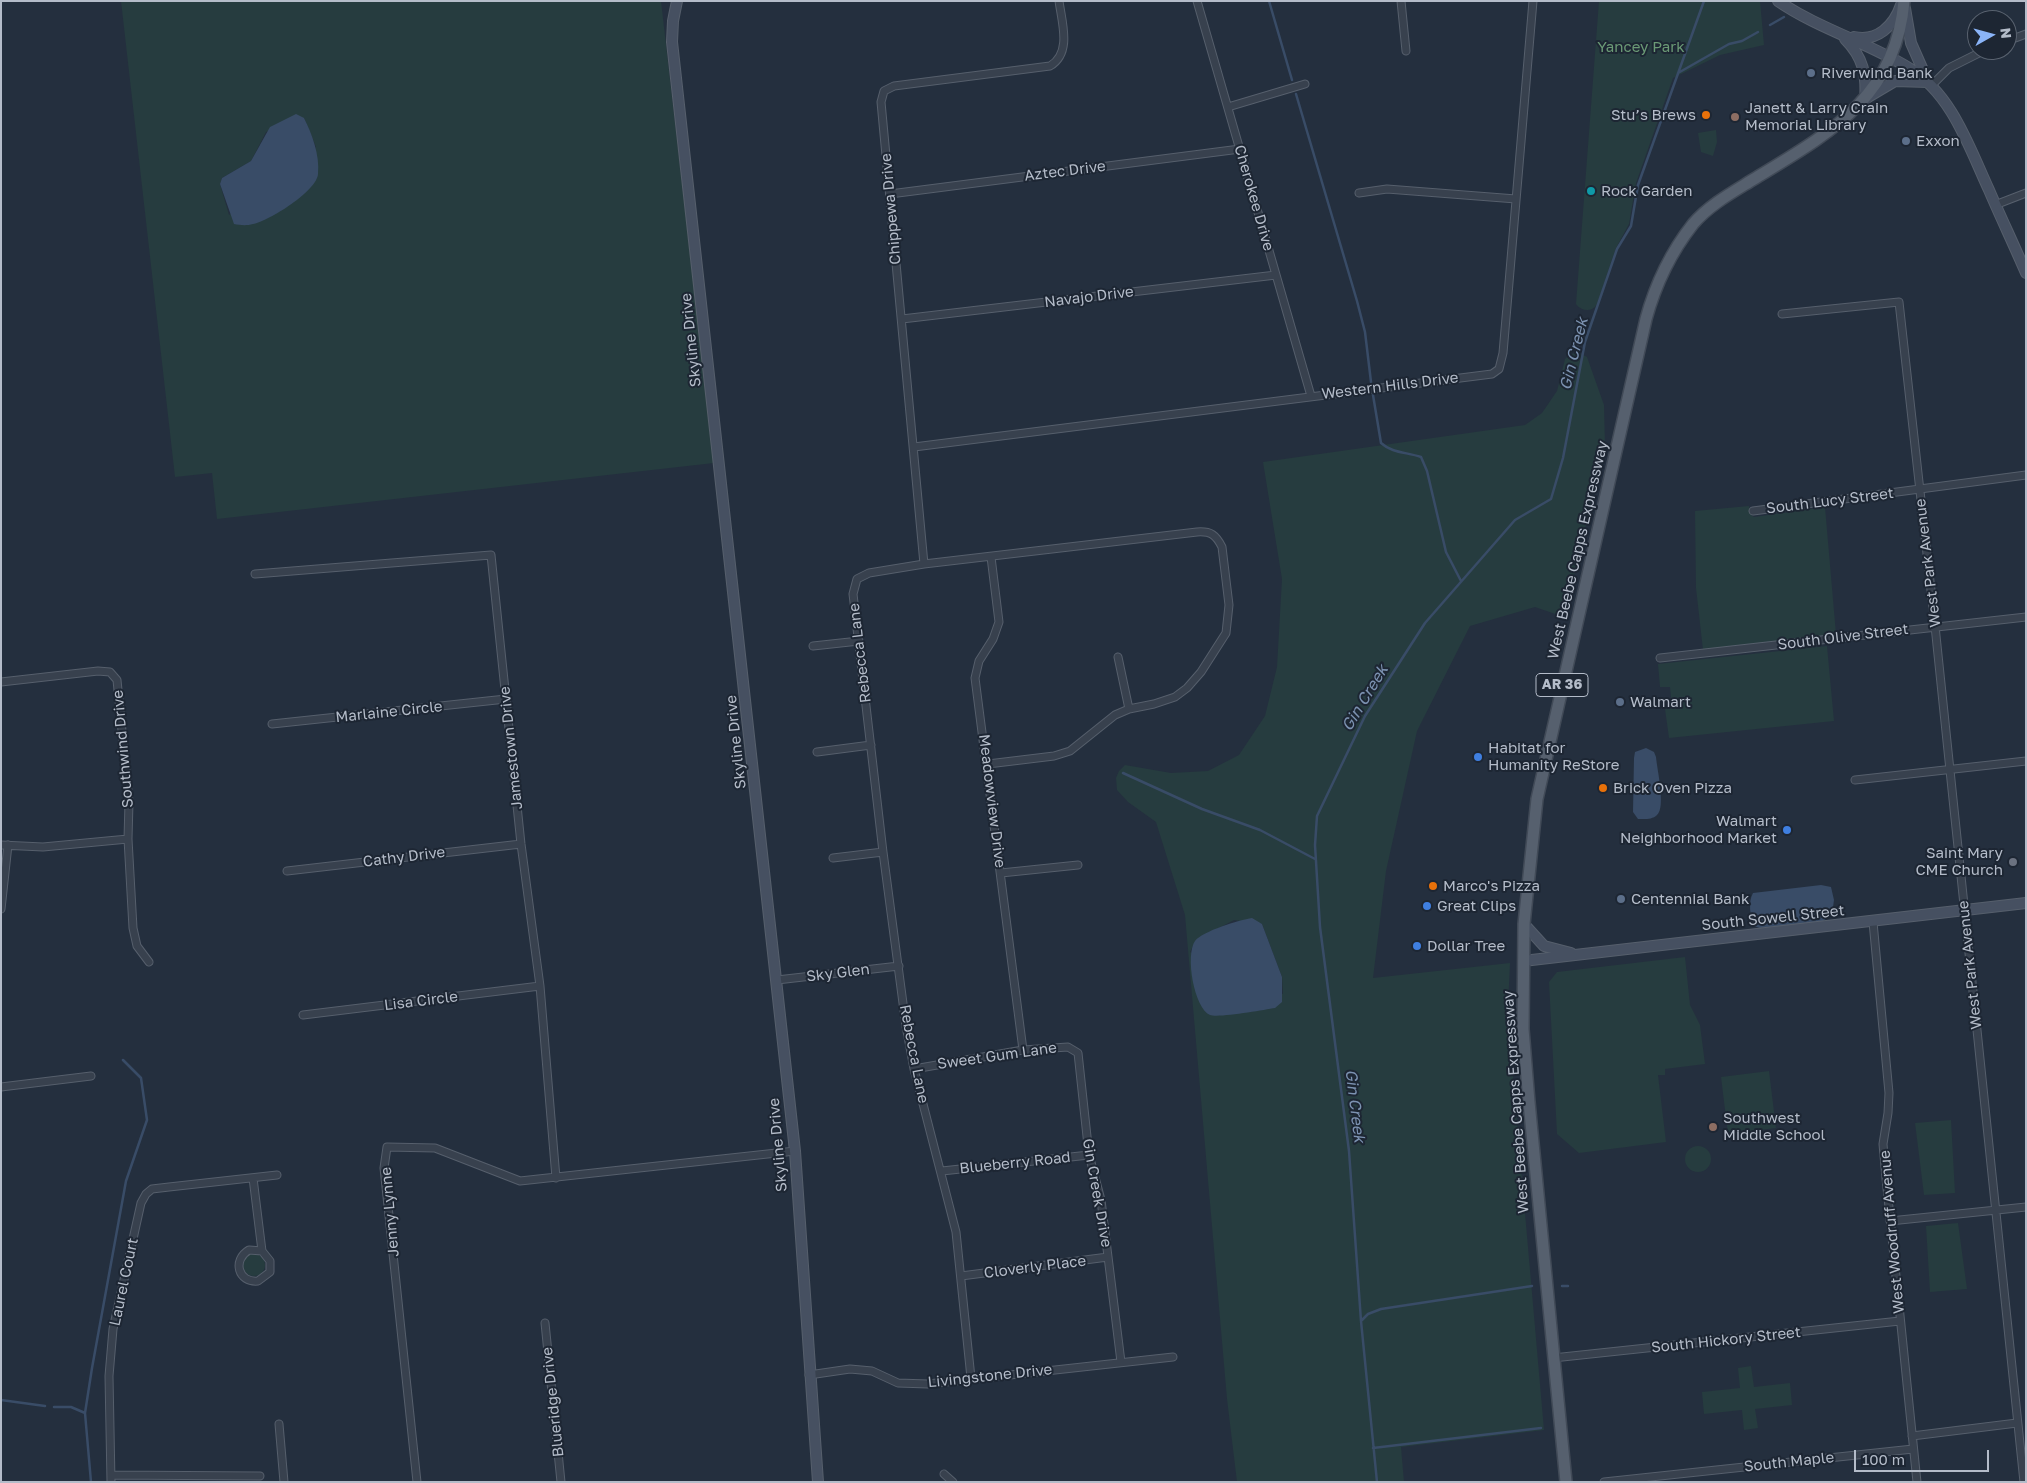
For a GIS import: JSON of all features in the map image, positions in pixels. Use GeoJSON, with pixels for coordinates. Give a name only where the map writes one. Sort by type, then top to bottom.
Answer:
{"type":"FeatureCollection","features":[{"type":"Feature","properties":{"kind":"main road","name":"West Beebe Capps Expressway"},"geometry":{"type":"LineString","coordinates":[[1566,1482],[1523,1029],[1524,924],[1537,799],[1646,319],[1661,278],[1694,224],[1715,205],[1824,136],[1865,100],[1890,57],[1899,28],[1903,1]]}},
{"type":"Feature","properties":{"kind":"street","name":"Skyline Drive"},"geometry":{"type":"LineString","coordinates":[[677,1],[673,21],[672,42],[795,1151],[818,1482]]}},
{"type":"Feature","properties":{"kind":"street","name":"Chippewa Drive"},"geometry":{"type":"LineString","coordinates":[[924,564],[881,102],[884,91],[894,86],[1050,66],[1056,62],[1063,48],[1059,1]]}},
{"type":"Feature","properties":{"kind":"street","name":"Cherokee Drive"},"geometry":{"type":"LineString","coordinates":[[1197,1],[1311,396]]}},
{"type":"Feature","properties":{"kind":"street"},"geometry":{"type":"LineString","coordinates":[[1401,1],[1406,51]]}},
{"type":"Feature","properties":{"kind":"street","name":"Western Hills Drive"},"geometry":{"type":"LineString","coordinates":[[914,447],[1481,376],[1492,374],[1499,369],[1503,353],[1533,1]]}},
{"type":"Feature","properties":{"kind":"street"},"geometry":{"type":"LineString","coordinates":[[1778,1],[1839,34],[1890,57],[1930,84],[1943,98],[1996,205],[2026,273]]}},
{"type":"Feature","properties":{"kind":"street"},"geometry":{"type":"LineString","coordinates":[[1839,34],[1860,39],[1877,35],[1894,20],[1903,1]]}},
{"type":"Feature","properties":{"kind":"street"},"geometry":{"type":"LineString","coordinates":[[1903,1],[1911,43],[1930,84]]}},
{"type":"Feature","properties":{"kind":"street"},"geometry":{"type":"LineString","coordinates":[[1839,34],[1853,47],[1863,63],[1866,80],[1865,100]]}},
{"type":"Feature","properties":{"kind":"street"},"geometry":{"type":"LineString","coordinates":[[1865,100],[1879,89],[1895,81],[1930,84],[1949,68],[1967,59]]}},
{"type":"Feature","properties":{"kind":"street"},"geometry":{"type":"LineString","coordinates":[[1228,106],[1306,84]]}},
{"type":"Feature","properties":{"kind":"street","name":"Aztec Drive"},"geometry":{"type":"LineString","coordinates":[[890,194],[1240,149]]}},
{"type":"Feature","properties":{"kind":"street"},"geometry":{"type":"LineString","coordinates":[[1359,193],[1386,188],[1516,199]]}},
{"type":"Feature","properties":{"kind":"street"},"geometry":{"type":"LineString","coordinates":[[1996,205],[2026,193]]}},
{"type":"Feature","properties":{"kind":"street","name":"Navajo Drive"},"geometry":{"type":"LineString","coordinates":[[902,319],[1276,275]]}},
{"type":"Feature","properties":{"kind":"street","name":"West Park Avenue"},"geometry":{"type":"LineString","coordinates":[[1782,314],[1899,302],[1904,360],[1936,626],[2024,1482]]}},
{"type":"Feature","properties":{"kind":"street","name":"South Lucy Street"},"geometry":{"type":"LineString","coordinates":[[1753,511],[2026,475]]}},
{"type":"Feature","properties":{"kind":"street","name":"Rebecca Lane"},"geometry":{"type":"LineString","coordinates":[[971,1378],[956,1232],[942,1171],[914,1069],[899,966],[883,852],[853,594],[857,579],[869,572],[924,564],[1205,531],[1213,534],[1218,539],[1222,547],[1229,604],[1226,633],[1201,672],[1181,692],[1175,697],[1129,709],[1115,715],[1070,751],[1054,756],[988,764]]}},
{"type":"Feature","properties":{"kind":"street","name":"Jamestown Drive"},"geometry":{"type":"LineString","coordinates":[[254,574],[491,555],[522,844],[540,986],[556,1178]]}},
{"type":"Feature","properties":{"kind":"street","name":"Meadowview Drive"},"geometry":{"type":"LineString","coordinates":[[991,557],[999,622],[993,639],[979,661],[975,678],[988,764],[1023,1050]]}},
{"type":"Feature","properties":{"kind":"street","name":"South Olive Street"},"geometry":{"type":"LineString","coordinates":[[1660,658],[2026,617]]}},
{"type":"Feature","properties":{"kind":"street"},"geometry":{"type":"LineString","coordinates":[[813,646],[859,641]]}},
{"type":"Feature","properties":{"kind":"street"},"geometry":{"type":"LineString","coordinates":[[1118,657],[1129,709]]}},
{"type":"Feature","properties":{"kind":"street","name":"Southwind Drive"},"geometry":{"type":"LineString","coordinates":[[1,682],[98,671],[110,672],[117,680],[130,802],[128,839],[133,928],[136,946],[149,962]]}},
{"type":"Feature","properties":{"kind":"street","name":"Marlaine Circle"},"geometry":{"type":"LineString","coordinates":[[272,724],[506,699]]}},
{"type":"Feature","properties":{"kind":"street"},"geometry":{"type":"LineString","coordinates":[[817,752],[871,745]]}},
{"type":"Feature","properties":{"kind":"street"},"geometry":{"type":"LineString","coordinates":[[1854,780],[1950,771],[2026,761]]}},
{"type":"Feature","properties":{"kind":"street"},"geometry":{"type":"LineString","coordinates":[[1,909],[4,845],[43,847],[128,839]]}},
{"type":"Feature","properties":{"kind":"street","name":"Cathy Drive"},"geometry":{"type":"LineString","coordinates":[[287,871],[522,844]]}},
{"type":"Feature","properties":{"kind":"street"},"geometry":{"type":"LineString","coordinates":[[833,858],[883,852]]}},
{"type":"Feature","properties":{"kind":"street"},"geometry":{"type":"LineString","coordinates":[[1001,873],[1078,865]]}},
{"type":"Feature","properties":{"kind":"street","name":"South Sowell Street"},"geometry":{"type":"LineString","coordinates":[[1523,961],[2026,903]]}},
{"type":"Feature","properties":{"kind":"street","name":"West Woodruff Avenue"},"geometry":{"type":"LineString","coordinates":[[1873,922],[1889,1093],[1883,1144],[1917,1482]]}},
{"type":"Feature","properties":{"kind":"street"},"geometry":{"type":"LineString","coordinates":[[1524,924],[1544,946],[1582,955]]}},
{"type":"Feature","properties":{"kind":"street","name":"Sky Glen"},"geometry":{"type":"LineString","coordinates":[[777,980],[899,966]]}},
{"type":"Feature","properties":{"kind":"street","name":"Lisa Circle"},"geometry":{"type":"LineString","coordinates":[[303,1015],[540,986]]}},
{"type":"Feature","properties":{"kind":"street","name":"Sweet Gum Lane"},"geometry":{"type":"LineString","coordinates":[[914,1069],[1023,1050],[1068,1046],[1078,1053]]}},
{"type":"Feature","properties":{"kind":"street","name":"Gin Creek Drive"},"geometry":{"type":"LineString","coordinates":[[1078,1053],[1089,1154],[1101,1200],[1121,1362]]}},
{"type":"Feature","properties":{"kind":"street"},"geometry":{"type":"LineString","coordinates":[[1,1087],[91,1076]]}},
{"type":"Feature","properties":{"kind":"street","name":"Jenny Lynne"},"geometry":{"type":"LineString","coordinates":[[417,1482],[384,1168],[386,1147],[434,1148],[520,1181],[795,1151]]}},
{"type":"Feature","properties":{"kind":"street","name":"Blueberry Road"},"geometry":{"type":"LineString","coordinates":[[942,1171],[1089,1154]]}},
{"type":"Feature","properties":{"kind":"street","name":"Laurel Court"},"geometry":{"type":"LineString","coordinates":[[111,1478],[109,1376],[114,1329],[141,1203],[146,1194],[152,1189],[277,1175]]}},
{"type":"Feature","properties":{"kind":"street"},"geometry":{"type":"LineString","coordinates":[[254,1178],[262,1251],[270,1261],[270,1272],[258,1282],[248,1281],[240,1274],[241,1257],[249,1250],[262,1251]]}},
{"type":"Feature","properties":{"kind":"street"},"geometry":{"type":"LineString","coordinates":[[1890,1221],[2026,1207]]}},
{"type":"Feature","properties":{"kind":"street","name":"Cloverly Place"},"geometry":{"type":"LineString","coordinates":[[961,1276],[1108,1257]]}},
{"type":"Feature","properties":{"kind":"street","name":"South Hickory Street"},"geometry":{"type":"LineString","coordinates":[[1553,1358],[1900,1322]]}},
{"type":"Feature","properties":{"kind":"street","name":"Blueridge Drive"},"geometry":{"type":"LineString","coordinates":[[545,1323],[561,1482]]}},
{"type":"Feature","properties":{"kind":"street","name":"Livingstone Drive"},"geometry":{"type":"LineString","coordinates":[[810,1375],[850,1369],[872,1371],[898,1384],[912,1384],[1173,1357]]}},
{"type":"Feature","properties":{"kind":"street"},"geometry":{"type":"LineString","coordinates":[[1912,1436],[2017,1423]]}},
{"type":"Feature","properties":{"kind":"street"},"geometry":{"type":"LineString","coordinates":[[279,1424],[284,1482]]}},
{"type":"Feature","properties":{"kind":"street","name":"South Maple"},"geometry":{"type":"LineString","coordinates":[[1604,1482],[1913,1449]]}},
{"type":"Feature","properties":{"kind":"street"},"geometry":{"type":"LineString","coordinates":[[944,1474],[953,1482]]}},
{"type":"Feature","properties":{"kind":"street"},"geometry":{"type":"LineString","coordinates":[[111,1478],[260,1476]]}},
{"type":"Feature","properties":{"kind":"green space"},"geometry":{"type":"Polygon","coordinates":[[[121,1],[661,1],[714,463],[217,519],[212,473],[175,477],[121,1]],[[304,118],[266,132],[251,161],[222,178],[220,184],[229,215],[316,147],[304,118]]]}},
{"type":"Feature","properties":{"kind":"green space","name":"Yancey Park"},"geometry":{"type":"Polygon","coordinates":[[[1599,1],[1760,1],[1764,45],[1720,55],[1673,78],[1636,183],[1629,224],[1616,248],[1597,304],[1590,310],[1587,310],[1578,307],[1576,304],[1599,1]]]}},
{"type":"Feature","properties":{"kind":"green space"},"geometry":{"type":"Polygon","coordinates":[[[1716,130],[1717,142],[1713,156],[1701,152],[1698,133],[1716,130]]]}},
{"type":"Feature","properties":{"kind":"green space"},"geometry":{"type":"Polygon","coordinates":[[[1579,353],[1587,357],[1604,405],[1605,446],[1564,617],[1535,607],[1470,626],[1417,731],[1386,871],[1373,978],[1510,963],[1508,1006],[1513,1076],[1544,1430],[1401,1447],[1404,1482],[1237,1482],[1227,1399],[1185,915],[1156,822],[1128,802],[1117,790],[1116,778],[1119,771],[1125,765],[1171,773],[1208,771],[1239,755],[1265,716],[1277,667],[1282,579],[1263,462],[1525,425],[1542,413],[1557,391],[1565,359],[1570,354],[1579,353]],[[1234,920],[1196,940],[1190,952],[1283,994],[1282,977],[1262,924],[1234,920]]]}},
{"type":"Feature","properties":{"kind":"green space"},"geometry":{"type":"Polygon","coordinates":[[[1749,506],[1751,515],[1754,517],[1825,507],[1836,634],[1703,650],[1696,588],[1695,511],[1749,506]]]}},
{"type":"Feature","properties":{"kind":"green space"},"geometry":{"type":"Polygon","coordinates":[[[1827,646],[1834,721],[1669,738],[1665,709],[1672,708],[1670,687],[1660,687],[1658,664],[1827,646]]]}},
{"type":"Feature","properties":{"kind":"green space"},"geometry":{"type":"Polygon","coordinates":[[[1685,957],[1690,1005],[1700,1025],[1705,1064],[1665,1069],[1665,1075],[1658,1075],[1666,1142],[1579,1153],[1557,1134],[1549,982],[1557,972],[1685,957]]]}},
{"type":"Feature","properties":{"kind":"green space"},"geometry":{"type":"Polygon","coordinates":[[[1769,1071],[1776,1128],[1728,1134],[1721,1077],[1769,1071]]]}},
{"type":"Feature","properties":{"kind":"green space"},"geometry":{"type":"Polygon","coordinates":[[[1951,1120],[1955,1193],[1924,1195],[1915,1123],[1951,1120]]]}},
{"type":"Feature","properties":{"kind":"green space"},"geometry":{"type":"Polygon","coordinates":[[[1698,1146],[1707,1150],[1711,1159],[1707,1168],[1698,1172],[1689,1168],[1685,1159],[1689,1150],[1698,1146]]]}},
{"type":"Feature","properties":{"kind":"green space"},"geometry":{"type":"Polygon","coordinates":[[[1958,1223],[1967,1289],[1930,1292],[1926,1226],[1958,1223]]]}},
{"type":"Feature","properties":{"kind":"green space"},"geometry":{"type":"Polygon","coordinates":[[[254,1254],[262,1257],[265,1265],[262,1273],[254,1276],[246,1273],[243,1265],[246,1257],[254,1254]]]}},
{"type":"Feature","properties":{"kind":"green space"},"geometry":{"type":"Polygon","coordinates":[[[1751,1366],[1754,1387],[1790,1383],[1792,1405],[1755,1409],[1758,1428],[1744,1430],[1742,1410],[1704,1414],[1702,1392],[1740,1388],[1738,1368],[1751,1366]]]}},
{"type":"Feature","properties":{"kind":"water"},"geometry":{"type":"Polygon","coordinates":[[[296,114],[304,118],[315,145],[318,159],[316,181],[310,189],[291,204],[270,217],[250,225],[234,224],[220,184],[222,178],[251,161],[270,127],[296,114]]]}},
{"type":"Feature","properties":{"kind":"water"},"geometry":{"type":"Polygon","coordinates":[[[1580,318],[1584,319],[1585,329],[1584,338],[1578,348],[1573,346],[1580,318]]]}},
{"type":"Feature","properties":{"kind":"water"},"geometry":{"type":"Polygon","coordinates":[[[1646,748],[1654,752],[1656,757],[1661,805],[1660,811],[1655,817],[1638,819],[1633,812],[1634,758],[1635,752],[1646,748]]]}},
{"type":"Feature","properties":{"kind":"water"},"geometry":{"type":"Polygon","coordinates":[[[1821,885],[1831,887],[1834,900],[1832,914],[1822,922],[1760,928],[1754,926],[1750,909],[1753,893],[1821,885]]]}},
{"type":"Feature","properties":{"kind":"water"},"geometry":{"type":"Polygon","coordinates":[[[1252,918],[1262,924],[1282,977],[1282,1002],[1275,1008],[1231,1015],[1210,1015],[1204,1010],[1200,1002],[1193,981],[1191,957],[1195,941],[1205,933],[1252,918]]]}},
{"type":"Feature","properties":{"kind":"waterway"},"geometry":{"type":"LineString","coordinates":[[1269,1],[1292,80]]}},
{"type":"Feature","properties":{"kind":"waterway","name":"Gin Creek"},"geometry":{"type":"LineString","coordinates":[[1377,1482],[1361,1321],[1349,1151],[1320,927],[1315,845],[1317,816],[1365,716],[1425,623],[1515,520],[1551,499],[1563,458],[1585,342],[1617,249],[1631,226],[1638,185],[1704,1]]}},
{"type":"Feature","properties":{"kind":"waterway"},"geometry":{"type":"LineString","coordinates":[[1770,25],[1784,17]]}},
{"type":"Feature","properties":{"kind":"waterway"},"geometry":{"type":"LineString","coordinates":[[1678,73],[1729,44],[1742,41],[1758,32]]}},
{"type":"Feature","properties":{"kind":"waterway"},"geometry":{"type":"LineString","coordinates":[[1296,94],[1357,301],[1365,332],[1371,382]]}},
{"type":"Feature","properties":{"kind":"waterway"},"geometry":{"type":"LineString","coordinates":[[1373,395],[1381,443],[1395,451],[1421,457],[1427,471],[1446,552],[1461,581]]}},
{"type":"Feature","properties":{"kind":"waterway"},"geometry":{"type":"LineString","coordinates":[[1123,773],[1202,809],[1260,830],[1315,859]]}},
{"type":"Feature","properties":{"kind":"waterway"},"geometry":{"type":"LineString","coordinates":[[91,1482],[85,1413],[126,1181],[147,1120],[141,1078],[123,1060]]}},
{"type":"Feature","properties":{"kind":"waterway"},"geometry":{"type":"LineString","coordinates":[[1362,1320],[1368,1314],[1381,1309],[1532,1286]]}},
{"type":"Feature","properties":{"kind":"waterway"},"geometry":{"type":"LineString","coordinates":[[1562,1286],[1568,1286]]}},
{"type":"Feature","properties":{"kind":"waterway"},"geometry":{"type":"LineString","coordinates":[[1,1400],[45,1406]]}},
{"type":"Feature","properties":{"kind":"waterway"},"geometry":{"type":"LineString","coordinates":[[54,1407],[71,1407],[85,1413]]}},
{"type":"Feature","properties":{"kind":"waterway"},"geometry":{"type":"LineString","coordinates":[[1373,1448],[1541,1428]]}},
{"type":"Feature","properties":{"kind":"place","name":"Riverwind Bank"},"geometry":{"type":"Point","coordinates":[1811,73]}},
{"type":"Feature","properties":{"kind":"place","name":"Stu’s Brews"},"geometry":{"type":"Point","coordinates":[1706,115]}},
{"type":"Feature","properties":{"kind":"place","name":"Janett & Larry Crain Memorial Library"},"geometry":{"type":"Point","coordinates":[1735,117]}},
{"type":"Feature","properties":{"kind":"place","name":"Exxon"},"geometry":{"type":"Point","coordinates":[1906,141]}},
{"type":"Feature","properties":{"kind":"place","name":"Rock Garden"},"geometry":{"type":"Point","coordinates":[1591,191]}},
{"type":"Feature","properties":{"kind":"place","name":"Walmart"},"geometry":{"type":"Point","coordinates":[1620,702]}},
{"type":"Feature","properties":{"kind":"place","name":"Habitat for Humanity ReStore"},"geometry":{"type":"Point","coordinates":[1478,757]}},
{"type":"Feature","properties":{"kind":"place","name":"Brick Oven Pizza"},"geometry":{"type":"Point","coordinates":[1603,788]}},
{"type":"Feature","properties":{"kind":"place","name":"Walmart Neighborhood Market"},"geometry":{"type":"Point","coordinates":[1787,830]}},
{"type":"Feature","properties":{"kind":"place","name":"Saint Mary CME Church"},"geometry":{"type":"Point","coordinates":[2013,862]}},
{"type":"Feature","properties":{"kind":"place","name":"Marco's Pizza"},"geometry":{"type":"Point","coordinates":[1433,886]}},
{"type":"Feature","properties":{"kind":"place","name":"Centennial Bank"},"geometry":{"type":"Point","coordinates":[1621,899]}},
{"type":"Feature","properties":{"kind":"place","name":"Great Clips"},"geometry":{"type":"Point","coordinates":[1427,906]}},
{"type":"Feature","properties":{"kind":"place","name":"Dollar Tree"},"geometry":{"type":"Point","coordinates":[1417,946]}},
{"type":"Feature","properties":{"kind":"place","name":"Southwest Middle School"},"geometry":{"type":"Point","coordinates":[1713,1127]}}]}
